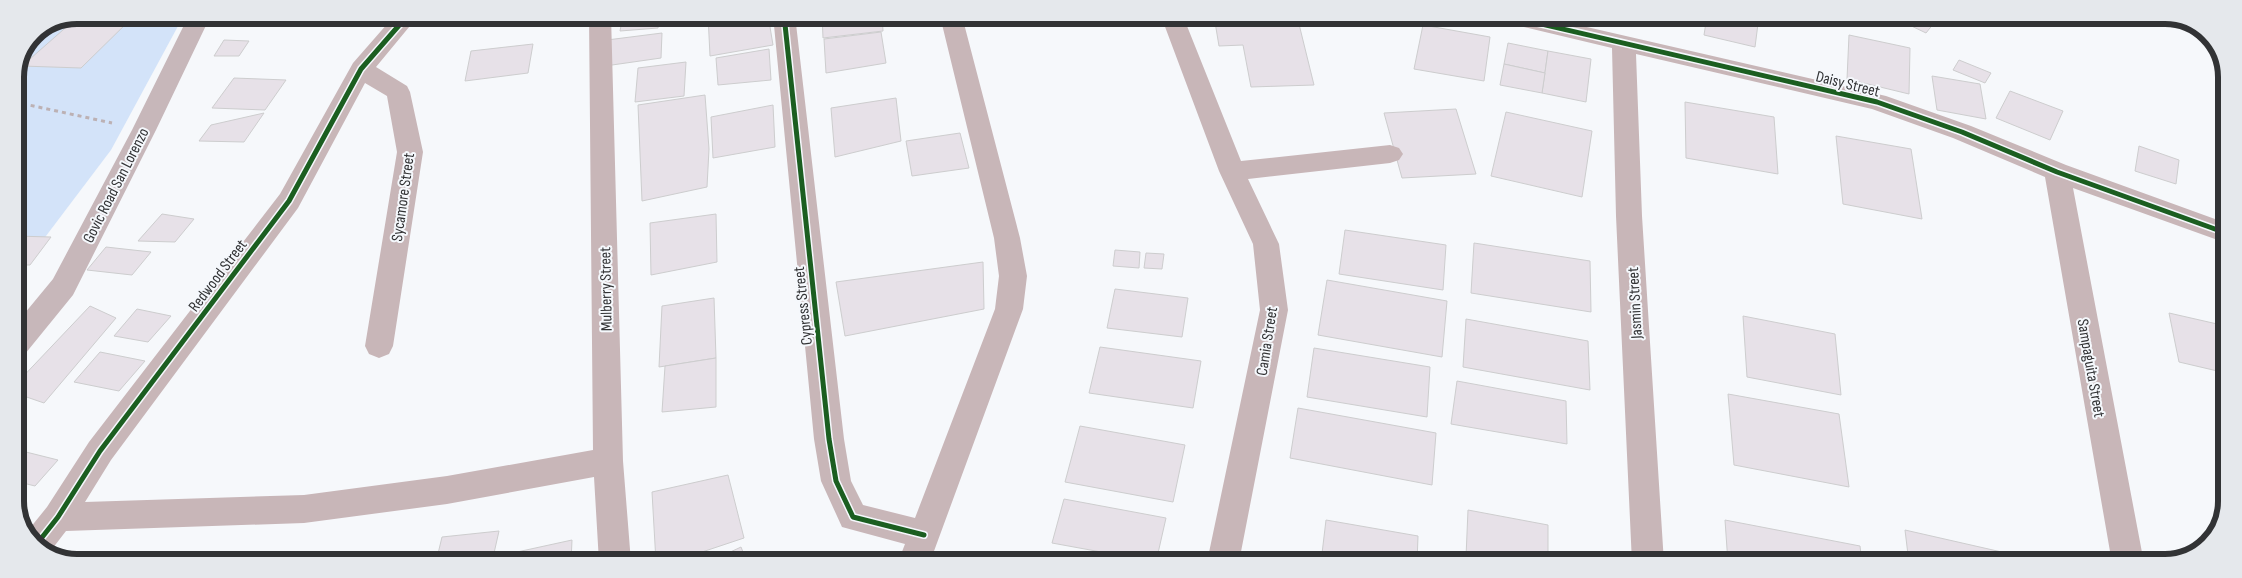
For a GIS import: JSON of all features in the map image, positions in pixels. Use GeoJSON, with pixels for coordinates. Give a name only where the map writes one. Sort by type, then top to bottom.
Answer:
{"type":"FeatureCollection","features":[{"type":"Feature","properties":{"kind":"main road","name":"Govic Road San Lorenzo"},"geometry":{"type":"LineString","coordinates":[[24,335],[63,287],[144,130],[196,24]]}},
{"type":"Feature","properties":{"kind":"street","name":"Redwood Street"},"geometry":{"type":"LineString","coordinates":[[40,539],[58,517],[100,452],[289,200],[361,69],[400,24]]}},
{"type":"Feature","properties":{"kind":"street","name":"Mulberry Street"},"geometry":{"type":"LineString","coordinates":[[600,24],[608,461],[614,554]]}},
{"type":"Feature","properties":{"kind":"street","name":"Cypress Street"},"geometry":{"type":"LineString","coordinates":[[785,24],[829,439],[836,481],[853,518],[924,535]]}},
{"type":"Feature","properties":{"kind":"street"},"geometry":{"type":"LineString","coordinates":[[917,554],[1009,309],[1013,276],[1007,238],[952,24]]}},
{"type":"Feature","properties":{"kind":"street","name":"Camia Street"},"geometry":{"type":"LineString","coordinates":[[1175,24],[1232,171],[1266,244],[1274,310],[1224,554]]}},
{"type":"Feature","properties":{"kind":"street","name":"Daisy Street"},"geometry":{"type":"LineString","coordinates":[[1543,24],[1877,102],[1962,132],[2057,172],[2218,230]]}},
{"type":"Feature","properties":{"kind":"street","name":"Jasmin Street"},"geometry":{"type":"LineString","coordinates":[[1624,42],[1629,216],[1648,554]]}},
{"type":"Feature","properties":{"kind":"street","name":"Sycamore Street"},"geometry":{"type":"LineString","coordinates":[[361,69],[398,92],[410,152],[379,346]]}},
{"type":"Feature","properties":{"kind":"street"},"geometry":{"type":"LineString","coordinates":[[1232,171],[1390,154]]}},
{"type":"Feature","properties":{"kind":"street","name":"Sampaguita Street"},"geometry":{"type":"LineString","coordinates":[[2057,172],[2130,554]]}},
{"type":"Feature","properties":{"kind":"street"},"geometry":{"type":"LineString","coordinates":[[58,517],[304,509],[447,490],[608,461]]}},
{"type":"Feature","properties":{"kind":"path"},"geometry":{"type":"LineString","coordinates":[[24,104],[144,130]]}},
{"type":"Feature","properties":{"kind":"shaded area"},"geometry":{"type":"Polygon","coordinates":[[[179,24],[111,150],[24,265],[24,77],[28,56],[33,47],[47,33],[66,25],[179,24]]]}},
{"type":"Feature","properties":{"kind":"building"},"geometry":{"type":"Polygon","coordinates":[[[126,24],[81,68],[25,66],[26,62],[69,25],[126,24]]]}},
{"type":"Feature","properties":{"kind":"building"},"geometry":{"type":"Polygon","coordinates":[[[621,24],[659,24],[658,28],[620,31],[621,24]]]}},
{"type":"Feature","properties":{"kind":"building"},"geometry":{"type":"Polygon","coordinates":[[[708,24],[770,24],[773,45],[710,56],[708,24]]]}},
{"type":"Feature","properties":{"kind":"building"},"geometry":{"type":"Polygon","coordinates":[[[822,24],[883,24],[883,31],[823,38],[822,24]]]}},
{"type":"Feature","properties":{"kind":"building"},"geometry":{"type":"Polygon","coordinates":[[[1215,24],[1299,24],[1314,85],[1251,87],[1243,45],[1219,46],[1215,24]]]}},
{"type":"Feature","properties":{"kind":"building"},"geometry":{"type":"Polygon","coordinates":[[[1706,24],[1758,24],[1755,47],[1704,35],[1706,24]]]}},
{"type":"Feature","properties":{"kind":"building"},"geometry":{"type":"Polygon","coordinates":[[[1907,24],[1933,24],[1926,33],[1907,24]]]}},
{"type":"Feature","properties":{"kind":"building"},"geometry":{"type":"Polygon","coordinates":[[[1423,25],[1490,37],[1484,81],[1414,69],[1423,25]]]}},
{"type":"Feature","properties":{"kind":"building"},"geometry":{"type":"Polygon","coordinates":[[[881,32],[886,63],[826,73],[824,39],[881,32]]]}},
{"type":"Feature","properties":{"kind":"building"},"geometry":{"type":"Polygon","coordinates":[[[662,33],[661,58],[605,66],[607,40],[662,33]]]}},
{"type":"Feature","properties":{"kind":"building"},"geometry":{"type":"Polygon","coordinates":[[[1849,35],[1910,48],[1909,94],[1847,79],[1849,35]]]}},
{"type":"Feature","properties":{"kind":"building"},"geometry":{"type":"Polygon","coordinates":[[[224,40],[249,41],[239,56],[214,56],[224,40]]]}},
{"type":"Feature","properties":{"kind":"building"},"geometry":{"type":"Polygon","coordinates":[[[1508,43],[1548,51],[1545,73],[1504,64],[1508,43]]]}},
{"type":"Feature","properties":{"kind":"building"},"geometry":{"type":"Polygon","coordinates":[[[533,44],[528,73],[465,81],[471,51],[533,44]]]}},
{"type":"Feature","properties":{"kind":"building"},"geometry":{"type":"Polygon","coordinates":[[[769,49],[771,80],[718,85],[716,58],[769,49]]]}},
{"type":"Feature","properties":{"kind":"building"},"geometry":{"type":"Polygon","coordinates":[[[1548,51],[1591,59],[1586,102],[1542,93],[1548,51]]]}},
{"type":"Feature","properties":{"kind":"building"},"geometry":{"type":"Polygon","coordinates":[[[1959,60],[1991,73],[1985,83],[1953,70],[1959,60]]]}},
{"type":"Feature","properties":{"kind":"building"},"geometry":{"type":"Polygon","coordinates":[[[686,62],[684,96],[635,102],[638,68],[686,62]]]}},
{"type":"Feature","properties":{"kind":"building"},"geometry":{"type":"Polygon","coordinates":[[[1504,64],[1545,73],[1542,93],[1500,85],[1504,64]]]}},
{"type":"Feature","properties":{"kind":"building"},"geometry":{"type":"Polygon","coordinates":[[[1932,76],[1980,84],[1986,119],[1937,110],[1932,76]]]}},
{"type":"Feature","properties":{"kind":"building"},"geometry":{"type":"Polygon","coordinates":[[[234,78],[286,80],[265,110],[212,108],[234,78]]]}},
{"type":"Feature","properties":{"kind":"building"},"geometry":{"type":"Polygon","coordinates":[[[2010,91],[2063,111],[2050,140],[1996,118],[2010,91]]]}},
{"type":"Feature","properties":{"kind":"building"},"geometry":{"type":"Polygon","coordinates":[[[705,95],[709,149],[707,187],[642,201],[638,105],[705,95]]]}},
{"type":"Feature","properties":{"kind":"building"},"geometry":{"type":"Polygon","coordinates":[[[896,98],[901,141],[835,157],[831,108],[896,98]]]}},
{"type":"Feature","properties":{"kind":"building"},"geometry":{"type":"Polygon","coordinates":[[[1685,102],[1774,117],[1778,174],[1686,158],[1685,102]]]}},
{"type":"Feature","properties":{"kind":"building"},"geometry":{"type":"Polygon","coordinates":[[[773,105],[775,147],[713,158],[711,117],[773,105]]]}},
{"type":"Feature","properties":{"kind":"building"},"geometry":{"type":"Polygon","coordinates":[[[1456,109],[1476,174],[1402,178],[1384,113],[1456,109]]]}},
{"type":"Feature","properties":{"kind":"building"},"geometry":{"type":"Polygon","coordinates":[[[1506,112],[1592,131],[1582,197],[1491,176],[1506,112]]]}},
{"type":"Feature","properties":{"kind":"building"},"geometry":{"type":"Polygon","coordinates":[[[264,113],[244,142],[199,141],[211,125],[264,113]]]}},
{"type":"Feature","properties":{"kind":"building"},"geometry":{"type":"Polygon","coordinates":[[[960,133],[969,168],[912,176],[906,141],[960,133]]]}},
{"type":"Feature","properties":{"kind":"building"},"geometry":{"type":"Polygon","coordinates":[[[1836,136],[1911,149],[1922,219],[1843,204],[1836,136]]]}},
{"type":"Feature","properties":{"kind":"building"},"geometry":{"type":"Polygon","coordinates":[[[2139,146],[2179,160],[2176,184],[2135,171],[2139,146]]]}},
{"type":"Feature","properties":{"kind":"building"},"geometry":{"type":"Polygon","coordinates":[[[162,214],[194,219],[175,242],[138,241],[162,214]]]}},
{"type":"Feature","properties":{"kind":"building"},"geometry":{"type":"Polygon","coordinates":[[[716,214],[717,262],[651,275],[650,223],[716,214]]]}},
{"type":"Feature","properties":{"kind":"building"},"geometry":{"type":"Polygon","coordinates":[[[1345,230],[1446,245],[1443,290],[1339,274],[1345,230]]]}},
{"type":"Feature","properties":{"kind":"building"},"geometry":{"type":"Polygon","coordinates":[[[24,236],[51,237],[30,265],[24,265],[24,236]]]}},
{"type":"Feature","properties":{"kind":"building"},"geometry":{"type":"Polygon","coordinates":[[[1474,243],[1590,261],[1591,312],[1471,293],[1474,243]]]}},
{"type":"Feature","properties":{"kind":"building"},"geometry":{"type":"Polygon","coordinates":[[[106,247],[151,252],[132,275],[87,270],[106,247]]]}},
{"type":"Feature","properties":{"kind":"building"},"geometry":{"type":"Polygon","coordinates":[[[1115,250],[1140,252],[1139,268],[1113,266],[1115,250]]]}},
{"type":"Feature","properties":{"kind":"building"},"geometry":{"type":"Polygon","coordinates":[[[1146,253],[1164,254],[1162,269],[1144,268],[1146,253]]]}},
{"type":"Feature","properties":{"kind":"building"},"geometry":{"type":"Polygon","coordinates":[[[983,262],[984,309],[845,336],[836,282],[983,262]]]}},
{"type":"Feature","properties":{"kind":"building"},"geometry":{"type":"Polygon","coordinates":[[[1327,280],[1447,301],[1442,357],[1318,335],[1327,280]]]}},
{"type":"Feature","properties":{"kind":"building"},"geometry":{"type":"Polygon","coordinates":[[[1115,289],[1188,298],[1182,337],[1107,328],[1115,289]]]}},
{"type":"Feature","properties":{"kind":"building"},"geometry":{"type":"Polygon","coordinates":[[[714,298],[716,358],[659,367],[662,306],[714,298]]]}},
{"type":"Feature","properties":{"kind":"building"},"geometry":{"type":"Polygon","coordinates":[[[90,306],[116,318],[44,403],[24,396],[24,376],[90,306]]]}},
{"type":"Feature","properties":{"kind":"building"},"geometry":{"type":"Polygon","coordinates":[[[137,309],[171,316],[148,342],[114,336],[137,309]]]}},
{"type":"Feature","properties":{"kind":"building"},"geometry":{"type":"Polygon","coordinates":[[[2169,313],[2218,324],[2218,371],[2179,362],[2169,313]]]}},
{"type":"Feature","properties":{"kind":"building"},"geometry":{"type":"Polygon","coordinates":[[[1743,316],[1835,334],[1841,395],[1747,377],[1743,316]]]}},
{"type":"Feature","properties":{"kind":"building"},"geometry":{"type":"Polygon","coordinates":[[[1466,319],[1588,341],[1590,390],[1463,367],[1466,319]]]}},
{"type":"Feature","properties":{"kind":"building"},"geometry":{"type":"Polygon","coordinates":[[[1100,347],[1201,361],[1193,408],[1089,393],[1100,347]]]}},
{"type":"Feature","properties":{"kind":"building"},"geometry":{"type":"Polygon","coordinates":[[[1314,348],[1430,367],[1427,417],[1307,397],[1314,348]]]}},
{"type":"Feature","properties":{"kind":"building"},"geometry":{"type":"Polygon","coordinates":[[[100,352],[145,361],[119,391],[74,382],[100,352]]]}},
{"type":"Feature","properties":{"kind":"building"},"geometry":{"type":"Polygon","coordinates":[[[716,358],[716,407],[662,412],[665,366],[716,358]]]}},
{"type":"Feature","properties":{"kind":"building"},"geometry":{"type":"Polygon","coordinates":[[[1457,381],[1566,401],[1567,444],[1451,424],[1457,381]]]}},
{"type":"Feature","properties":{"kind":"building"},"geometry":{"type":"Polygon","coordinates":[[[1728,394],[1839,414],[1849,487],[1734,465],[1728,394]]]}},
{"type":"Feature","properties":{"kind":"building"},"geometry":{"type":"Polygon","coordinates":[[[1298,408],[1436,433],[1432,485],[1290,458],[1298,408]]]}},
{"type":"Feature","properties":{"kind":"building"},"geometry":{"type":"Polygon","coordinates":[[[1080,426],[1185,445],[1173,502],[1065,482],[1080,426]]]}},
{"type":"Feature","properties":{"kind":"building"},"geometry":{"type":"Polygon","coordinates":[[[26,452],[58,460],[35,486],[24,483],[24,454],[26,452]]]}},
{"type":"Feature","properties":{"kind":"building"},"geometry":{"type":"Polygon","coordinates":[[[728,475],[744,538],[696,554],[656,554],[652,492],[728,475]]]}},
{"type":"Feature","properties":{"kind":"building"},"geometry":{"type":"Polygon","coordinates":[[[1064,499],[1166,518],[1158,554],[1112,554],[1052,543],[1064,499]]]}},
{"type":"Feature","properties":{"kind":"building"},"geometry":{"type":"Polygon","coordinates":[[[1468,510],[1548,525],[1548,554],[1466,554],[1468,510]]]}},
{"type":"Feature","properties":{"kind":"building"},"geometry":{"type":"Polygon","coordinates":[[[1326,520],[1418,536],[1417,554],[1322,554],[1326,520]]]}},
{"type":"Feature","properties":{"kind":"building"},"geometry":{"type":"Polygon","coordinates":[[[1725,520],[1860,546],[1861,554],[1727,554],[1725,520]]]}},
{"type":"Feature","properties":{"kind":"building"},"geometry":{"type":"Polygon","coordinates":[[[1905,530],[2010,554],[1908,554],[1905,530]]]}},
{"type":"Feature","properties":{"kind":"building"},"geometry":{"type":"Polygon","coordinates":[[[499,531],[494,554],[438,554],[442,537],[499,531]]]}},
{"type":"Feature","properties":{"kind":"building"},"geometry":{"type":"Polygon","coordinates":[[[572,540],[571,554],[517,554],[517,552],[572,540]]]}},
{"type":"Feature","properties":{"kind":"building"},"geometry":{"type":"Polygon","coordinates":[[[741,547],[744,554],[726,554],[741,547]]]}},
{"type":"Feature","properties":{"kind":"cycle path"},"geometry":{"type":"LineString","coordinates":[[40,539],[58,517],[100,451],[289,201],[361,69],[400,24]]}},
{"type":"Feature","properties":{"kind":"cycle path"},"geometry":{"type":"LineString","coordinates":[[785,24],[829,439],[836,481],[853,517],[924,535]]}},
{"type":"Feature","properties":{"kind":"cycle path"},"geometry":{"type":"LineString","coordinates":[[1541,24],[1877,102],[1962,132],[2057,172],[2218,230]]}}]}
